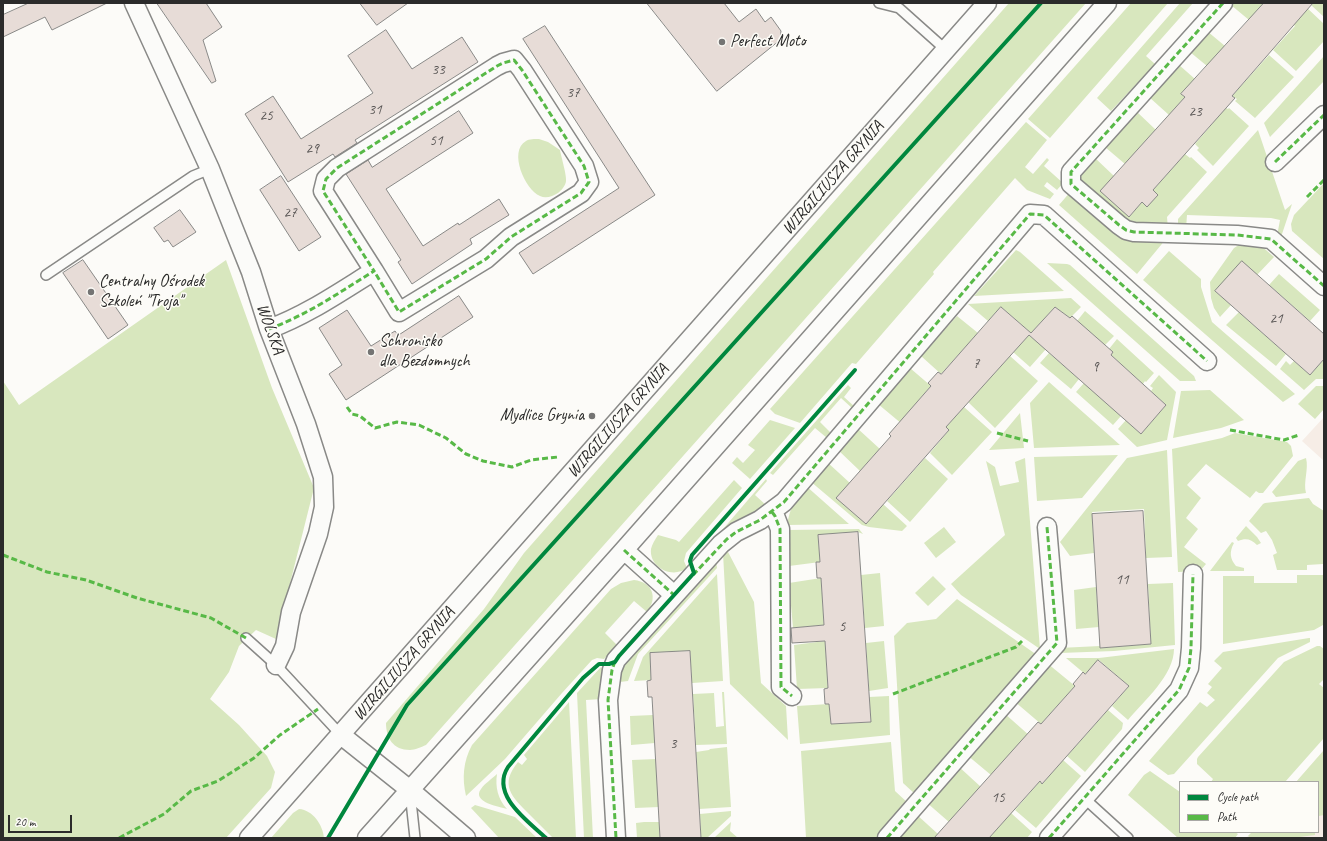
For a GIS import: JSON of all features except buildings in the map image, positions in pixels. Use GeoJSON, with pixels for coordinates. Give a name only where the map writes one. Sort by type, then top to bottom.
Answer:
{"type":"FeatureCollection","features":[{"type":"Feature","properties":{"kind":"street","name":"WOLSKA"},"geometry":{"type":"LineString","coordinates":[[134,3],[210,169],[251,272],[269,329],[306,424],[323,477],[324,507],[318,534],[291,612],[285,646],[276,665]]}},
{"type":"Feature","properties":{"kind":"street","name":"WIRGILIUSZA GRYNIA"},"geometry":{"type":"LineString","coordinates":[[249,838],[988,3]]}},
{"type":"Feature","properties":{"kind":"street"},"geometry":{"type":"LineString","coordinates":[[367,838],[624,550],[1107,3]]}},
{"type":"Feature","properties":{"kind":"street"},"geometry":{"type":"LineString","coordinates":[[1223,3],[1071,172],[1071,184],[1119,225],[1130,231],[1149,233],[1237,235],[1271,239],[1324,286]]}},
{"type":"Feature","properties":{"kind":"street"},"geometry":{"type":"LineString","coordinates":[[514,60],[584,166],[589,182],[581,193],[511,237],[486,258],[399,312],[374,271],[323,191],[326,179],[337,168],[491,70],[503,63],[514,60]]}},
{"type":"Feature","properties":{"kind":"street"},"geometry":{"type":"LineString","coordinates":[[1275,162],[1324,115]]}},
{"type":"Feature","properties":{"kind":"street"},"geometry":{"type":"LineString","coordinates":[[616,838],[608,700],[612,670],[618,656],[727,539],[736,532],[760,520],[784,502],[1030,214],[1044,215],[1207,361]]}},
{"type":"Feature","properties":{"kind":"street"},"geometry":{"type":"LineString","coordinates":[[269,329],[285,323],[319,305],[374,271]]}},
{"type":"Feature","properties":{"kind":"street"},"geometry":{"type":"LineString","coordinates":[[772,512],[780,529],[781,686],[792,696]]}},
{"type":"Feature","properties":{"kind":"street"},"geometry":{"type":"LineString","coordinates":[[887,838],[1057,643],[1047,527]]}},
{"type":"Feature","properties":{"kind":"street"},"geometry":{"type":"LineString","coordinates":[[624,550],[674,595]]}},
{"type":"Feature","properties":{"kind":"street"},"geometry":{"type":"LineString","coordinates":[[1049,838],[1179,690],[1189,668],[1193,574]]}},
{"type":"Feature","properties":{"kind":"street"},"geometry":{"type":"LineString","coordinates":[[341,735],[410,790],[466,838]]}},
{"type":"Feature","properties":{"kind":"lane"},"geometry":{"type":"LineString","coordinates":[[879,3],[899,6],[946,50]]}},
{"type":"Feature","properties":{"kind":"lane"},"geometry":{"type":"LineString","coordinates":[[46,275],[192,176],[210,169]]}},
{"type":"Feature","properties":{"kind":"lane"},"geometry":{"type":"LineString","coordinates":[[246,638],[276,665],[341,735]]}},
{"type":"Feature","properties":{"kind":"lane"},"geometry":{"type":"LineString","coordinates":[[410,790],[415,838]]}},
{"type":"Feature","properties":{"kind":"lane"},"geometry":{"type":"LineString","coordinates":[[1084,798],[1128,838]]}},
{"type":"Feature","properties":{"kind":"shaded area"},"geometry":{"type":"Polygon","coordinates":[[[1324,417],[1324,461],[1302,441],[1324,417]]]}},
{"type":"Feature","properties":{"kind":"shaded area"},"geometry":{"type":"Polygon","coordinates":[[[1324,750],[1324,838],[1246,838],[1251,833],[1319,833],[1319,781],[1297,781],[1324,750]]]}},
{"type":"Feature","properties":{"kind":"green space"},"geometry":{"type":"Polygon","coordinates":[[[1009,3],[1086,3],[426,745],[410,750],[399,748],[395,745],[387,734],[386,723],[484,609],[524,553],[1009,3]]]}},
{"type":"Feature","properties":{"kind":"green space"},"geometry":{"type":"Polygon","coordinates":[[[1131,3],[1168,3],[1050,138],[1028,119],[1131,3]]]}},
{"type":"Feature","properties":{"kind":"green space"},"geometry":{"type":"Polygon","coordinates":[[[1180,3],[1193,3],[1146,56],[1155,64],[1111,111],[1097,98],[1180,3]]]}},
{"type":"Feature","properties":{"kind":"green space"},"geometry":{"type":"Polygon","coordinates":[[[1232,3],[1264,3],[1249,20],[1231,5],[1232,3]]]}},
{"type":"Feature","properties":{"kind":"green space"},"geometry":{"type":"Polygon","coordinates":[[[1313,3],[1324,3],[1324,17],[1311,5],[1313,3]]]}},
{"type":"Feature","properties":{"kind":"green space"},"geometry":{"type":"Polygon","coordinates":[[[1305,6],[1324,24],[1324,41],[1296,71],[1273,50],[1295,26],[1291,22],[1305,6]]]}},
{"type":"Feature","properties":{"kind":"green space"},"geometry":{"type":"Polygon","coordinates":[[[1207,31],[1225,46],[1207,66],[1190,52],[1207,31]]]}},
{"type":"Feature","properties":{"kind":"green space"},"geometry":{"type":"Polygon","coordinates":[[[1269,55],[1294,77],[1255,118],[1235,101],[1237,99],[1232,96],[1269,55]]]}},
{"type":"Feature","properties":{"kind":"green space"},"geometry":{"type":"Polygon","coordinates":[[[1324,56],[1324,81],[1270,137],[1264,123],[1324,56]]]}},
{"type":"Feature","properties":{"kind":"green space"},"geometry":{"type":"Polygon","coordinates":[[[1178,64],[1195,79],[1181,94],[1185,97],[1169,115],[1149,97],[1178,64]]]}},
{"type":"Feature","properties":{"kind":"green space"},"geometry":{"type":"Polygon","coordinates":[[[1223,106],[1228,109],[1229,108],[1249,126],[1213,166],[1197,150],[1199,148],[1195,144],[1213,123],[1211,120],[1223,106]]]}},
{"type":"Feature","properties":{"kind":"green space"},"geometry":{"type":"Polygon","coordinates":[[[1136,111],[1156,130],[1125,164],[1105,147],[1136,111]]]}},
{"type":"Feature","properties":{"kind":"green space"},"geometry":{"type":"Polygon","coordinates":[[[1026,122],[1047,140],[1025,167],[1033,174],[1047,158],[1049,160],[1044,166],[1063,183],[1057,190],[1047,182],[1044,186],[1054,194],[1050,199],[1027,190],[1015,178],[933,272],[934,274],[856,364],[852,363],[800,423],[775,414],[770,409],[1026,122]]]}},
{"type":"Feature","properties":{"kind":"green space"},"geometry":{"type":"Polygon","coordinates":[[[1258,130],[1285,210],[1292,204],[1281,237],[1277,236],[1280,220],[1271,218],[1187,215],[1186,229],[1178,229],[1178,219],[1258,130]]]}},
{"type":"Feature","properties":{"kind":"green space"},"geometry":{"type":"Polygon","coordinates":[[[539,139],[548,142],[560,150],[566,175],[566,183],[562,189],[556,194],[547,197],[540,196],[529,186],[524,179],[519,161],[518,153],[521,146],[527,140],[539,139]]]}},
{"type":"Feature","properties":{"kind":"green space"},"geometry":{"type":"Polygon","coordinates":[[[1185,154],[1190,158],[1191,157],[1207,172],[1167,217],[1168,229],[1127,224],[1080,180],[1083,170],[1094,157],[1114,176],[1129,217],[1142,202],[1147,207],[1153,190],[1185,154]]]}},
{"type":"Feature","properties":{"kind":"green space"},"geometry":{"type":"Polygon","coordinates":[[[1324,183],[1324,259],[1292,231],[1291,224],[1294,215],[1324,183]]]}},
{"type":"Feature","properties":{"kind":"green space"},"geometry":{"type":"Polygon","coordinates":[[[1071,191],[1124,237],[1166,239],[1137,274],[1059,205],[1071,191]]]}},
{"type":"Feature","properties":{"kind":"green space"},"geometry":{"type":"Polygon","coordinates":[[[1242,243],[1258,243],[1274,257],[1257,275],[1215,291],[1231,305],[1220,317],[1214,308],[1211,298],[1210,282],[1234,248],[1242,243]]]}},
{"type":"Feature","properties":{"kind":"green space"},"geometry":{"type":"Polygon","coordinates":[[[1016,250],[1020,252],[1064,291],[974,296],[1016,250]]]}},
{"type":"Feature","properties":{"kind":"green space"},"geometry":{"type":"Polygon","coordinates":[[[1169,251],[1201,279],[1201,287],[1212,322],[1295,394],[1283,402],[1143,280],[1169,251]]]}},
{"type":"Feature","properties":{"kind":"green space"},"geometry":{"type":"Polygon","coordinates":[[[226,260],[272,388],[314,488],[276,639],[256,630],[239,646],[229,672],[210,699],[239,725],[267,756],[275,772],[271,788],[226,838],[3,838],[3,381],[19,405],[226,260]]]}},
{"type":"Feature","properties":{"kind":"green space"},"geometry":{"type":"Polygon","coordinates":[[[1047,263],[1070,265],[1194,376],[1196,381],[1180,381],[1047,263]]]}},
{"type":"Feature","properties":{"kind":"green space"},"geometry":{"type":"Polygon","coordinates":[[[1279,274],[1320,310],[1310,321],[1269,285],[1279,274]]]}},
{"type":"Feature","properties":{"kind":"green space"},"geometry":{"type":"Polygon","coordinates":[[[1071,298],[1081,307],[1070,318],[1055,307],[1031,333],[1001,307],[988,321],[968,304],[1071,298]]]}},
{"type":"Feature","properties":{"kind":"green space"},"geometry":{"type":"Polygon","coordinates":[[[1085,311],[1114,336],[1105,345],[1077,321],[1085,311]]]}},
{"type":"Feature","properties":{"kind":"green space"},"geometry":{"type":"Polygon","coordinates":[[[1239,312],[1286,354],[1276,366],[1226,325],[1239,312]]]}},
{"type":"Feature","properties":{"kind":"green space"},"geometry":{"type":"Polygon","coordinates":[[[957,316],[978,333],[941,374],[921,356],[957,316]]]}},
{"type":"Feature","properties":{"kind":"green space"},"geometry":{"type":"Polygon","coordinates":[[[1029,335],[1046,349],[1030,367],[1013,352],[1029,335]]]}},
{"type":"Feature","properties":{"kind":"green space"},"geometry":{"type":"Polygon","coordinates":[[[1117,339],[1154,373],[1143,384],[1111,355],[1109,349],[1117,339]]]}},
{"type":"Feature","properties":{"kind":"green space"},"geometry":{"type":"Polygon","coordinates":[[[1049,353],[1079,379],[1071,389],[1040,363],[1049,353]]]}},
{"type":"Feature","properties":{"kind":"green space"},"geometry":{"type":"Polygon","coordinates":[[[1010,356],[1038,381],[995,428],[968,402],[1010,356]]]}},
{"type":"Feature","properties":{"kind":"green space"},"geometry":{"type":"Polygon","coordinates":[[[1324,359],[1324,379],[1316,379],[1304,390],[1280,369],[1286,361],[1290,365],[1294,361],[1310,375],[1324,359]]]}},
{"type":"Feature","properties":{"kind":"green space"},"geometry":{"type":"Polygon","coordinates":[[[910,368],[931,386],[918,401],[902,424],[878,404],[910,368]]]}},
{"type":"Feature","properties":{"kind":"green space"},"geometry":{"type":"Polygon","coordinates":[[[1159,375],[1176,392],[1167,440],[1137,447],[1118,429],[1126,420],[1141,434],[1166,405],[1151,391],[1153,388],[1150,386],[1159,375]]]}},
{"type":"Feature","properties":{"kind":"green space"},"geometry":{"type":"Polygon","coordinates":[[[1049,382],[1120,445],[1034,448],[1030,403],[1049,382]]]}},
{"type":"Feature","properties":{"kind":"green space"},"geometry":{"type":"Polygon","coordinates":[[[1084,383],[1121,416],[1113,425],[1076,392],[1084,383]]]}},
{"type":"Feature","properties":{"kind":"green space"},"geometry":{"type":"Polygon","coordinates":[[[848,385],[851,388],[844,397],[855,407],[853,409],[841,398],[820,422],[832,434],[827,438],[815,428],[773,475],[770,473],[848,385]]]}},
{"type":"Feature","properties":{"kind":"green space"},"geometry":{"type":"Polygon","coordinates":[[[1316,386],[1324,386],[1324,409],[1315,419],[1298,404],[1316,386]]]}},
{"type":"Feature","properties":{"kind":"green space"},"geometry":{"type":"Polygon","coordinates":[[[1210,390],[1244,420],[1221,428],[1173,438],[1181,391],[1210,390]]]}},
{"type":"Feature","properties":{"kind":"green space"},"geometry":{"type":"Polygon","coordinates":[[[964,407],[992,432],[952,475],[930,453],[949,430],[946,427],[964,407]]]}},
{"type":"Feature","properties":{"kind":"green space"},"geometry":{"type":"Polygon","coordinates":[[[1020,413],[1024,448],[989,450],[1020,413]]]}},
{"type":"Feature","properties":{"kind":"green space"},"geometry":{"type":"Polygon","coordinates":[[[770,420],[795,428],[750,479],[732,463],[737,457],[743,463],[755,450],[748,445],[770,420]]]}},
{"type":"Feature","properties":{"kind":"green space"},"geometry":{"type":"Polygon","coordinates":[[[857,428],[880,449],[860,471],[837,449],[857,428]]]}},
{"type":"Feature","properties":{"kind":"green space"},"geometry":{"type":"Polygon","coordinates":[[[1235,433],[1287,442],[1291,446],[1293,456],[1263,493],[1256,491],[1250,498],[1206,464],[1187,485],[1201,498],[1186,518],[1198,529],[1184,547],[1206,564],[1200,571],[1178,572],[1172,449],[1222,438],[1235,433]]]}},
{"type":"Feature","properties":{"kind":"green space"},"geometry":{"type":"Polygon","coordinates":[[[1167,450],[1172,557],[1146,558],[1144,509],[1092,512],[1094,553],[1070,556],[1060,542],[1127,458],[1167,450]]]}},
{"type":"Feature","properties":{"kind":"green space"},"geometry":{"type":"Polygon","coordinates":[[[1118,455],[1082,498],[1037,501],[1034,457],[1118,455]]]}},
{"type":"Feature","properties":{"kind":"green space"},"geometry":{"type":"Polygon","coordinates":[[[925,458],[948,479],[910,522],[887,501],[925,458]]]}},
{"type":"Feature","properties":{"kind":"green space"},"geometry":{"type":"Polygon","coordinates":[[[1025,458],[1040,649],[961,595],[951,584],[1005,535],[986,461],[995,467],[1000,486],[1019,482],[1015,462],[1025,458]]]}},
{"type":"Feature","properties":{"kind":"green space"},"geometry":{"type":"Polygon","coordinates":[[[1306,458],[1306,493],[1276,497],[1272,492],[1298,461],[1306,458]]]}},
{"type":"Feature","properties":{"kind":"green space"},"geometry":{"type":"Polygon","coordinates":[[[827,462],[850,483],[837,498],[866,524],[883,504],[907,526],[902,531],[862,525],[810,481],[827,462]]]}},
{"type":"Feature","properties":{"kind":"green space"},"geometry":{"type":"Polygon","coordinates":[[[766,479],[767,481],[755,495],[767,506],[733,524],[717,536],[766,479]]]}},
{"type":"Feature","properties":{"kind":"green space"},"geometry":{"type":"Polygon","coordinates":[[[734,480],[742,488],[686,553],[684,561],[687,568],[681,571],[669,572],[658,566],[651,556],[651,549],[658,535],[679,542],[734,480]]]}},
{"type":"Feature","properties":{"kind":"green space"},"geometry":{"type":"Polygon","coordinates":[[[805,485],[849,524],[787,525],[793,504],[805,485]]]}},
{"type":"Feature","properties":{"kind":"green space"},"geometry":{"type":"Polygon","coordinates":[[[1309,498],[1313,504],[1324,511],[1324,570],[1323,564],[1307,565],[1307,570],[1277,570],[1273,555],[1277,553],[1272,540],[1266,531],[1261,533],[1249,521],[1265,503],[1309,498]]]}},
{"type":"Feature","properties":{"kind":"green space"},"geometry":{"type":"Polygon","coordinates":[[[1246,526],[1261,543],[1257,545],[1253,541],[1238,541],[1236,538],[1246,526]]]}},
{"type":"Feature","properties":{"kind":"green space"},"geometry":{"type":"Polygon","coordinates":[[[944,527],[956,542],[936,558],[924,543],[944,527]]]}},
{"type":"Feature","properties":{"kind":"green space"},"geometry":{"type":"Polygon","coordinates":[[[859,529],[863,534],[858,532],[818,535],[820,562],[789,566],[787,530],[859,529]]]}},
{"type":"Feature","properties":{"kind":"green space"},"geometry":{"type":"Polygon","coordinates":[[[1232,542],[1234,543],[1231,552],[1232,561],[1236,566],[1244,568],[1244,571],[1210,571],[1232,542]]]}},
{"type":"Feature","properties":{"kind":"green space"},"geometry":{"type":"Polygon","coordinates":[[[727,550],[754,602],[761,683],[786,706],[788,740],[730,684],[723,553],[727,550]]]}},
{"type":"Feature","properties":{"kind":"green space"},"geometry":{"type":"Polygon","coordinates":[[[716,560],[717,568],[638,654],[628,681],[620,682],[623,664],[716,560]]]}},
{"type":"Feature","properties":{"kind":"green space"},"geometry":{"type":"Polygon","coordinates":[[[880,573],[884,626],[865,628],[861,575],[880,573]]]}},
{"type":"Feature","properties":{"kind":"green space"},"geometry":{"type":"Polygon","coordinates":[[[717,574],[723,681],[692,683],[690,651],[650,653],[651,680],[634,681],[643,657],[717,574]]]}},
{"type":"Feature","properties":{"kind":"green space"},"geometry":{"type":"Polygon","coordinates":[[[1297,575],[1324,575],[1323,625],[1314,630],[1223,644],[1223,576],[1254,576],[1254,583],[1297,583],[1297,575]]]}},
{"type":"Feature","properties":{"kind":"green space"},"geometry":{"type":"Polygon","coordinates":[[[933,576],[946,589],[928,606],[915,593],[933,576]]]}},
{"type":"Feature","properties":{"kind":"green space"},"geometry":{"type":"Polygon","coordinates":[[[821,578],[824,625],[793,628],[789,583],[821,578]]]}},
{"type":"Feature","properties":{"kind":"green space"},"geometry":{"type":"Polygon","coordinates":[[[634,580],[646,584],[652,592],[652,601],[647,612],[634,601],[605,633],[617,645],[604,659],[597,658],[592,660],[505,759],[466,796],[464,770],[472,745],[611,589],[621,583],[634,580]]]}},
{"type":"Feature","properties":{"kind":"green space"},"geometry":{"type":"Polygon","coordinates":[[[1173,583],[1175,645],[1114,651],[1060,653],[1059,648],[1100,646],[1100,648],[1151,644],[1148,584],[1173,583]]]}},
{"type":"Feature","properties":{"kind":"green space"},"geometry":{"type":"Polygon","coordinates":[[[1096,587],[1099,627],[1076,629],[1074,590],[1096,587]]]}},
{"type":"Feature","properties":{"kind":"green space"},"geometry":{"type":"Polygon","coordinates":[[[957,599],[1037,655],[916,795],[903,783],[894,636],[907,623],[936,619],[957,599]]]}},
{"type":"Feature","properties":{"kind":"green space"},"geometry":{"type":"Polygon","coordinates":[[[1310,638],[1310,642],[1278,658],[1174,774],[1168,775],[1149,761],[1200,702],[1207,707],[1215,700],[1207,693],[1212,687],[1208,684],[1222,668],[1214,661],[1223,652],[1310,638]]]}},
{"type":"Feature","properties":{"kind":"green space"},"geometry":{"type":"Polygon","coordinates":[[[825,641],[828,688],[797,689],[794,645],[825,641]]]}},
{"type":"Feature","properties":{"kind":"green space"},"geometry":{"type":"Polygon","coordinates":[[[884,641],[888,688],[869,691],[866,643],[884,641]]]}},
{"type":"Feature","properties":{"kind":"green space"},"geometry":{"type":"Polygon","coordinates":[[[1317,646],[1324,649],[1324,679],[1319,684],[1324,688],[1324,738],[1286,781],[1212,781],[1213,779],[1197,764],[1198,757],[1284,662],[1317,646]]]}},
{"type":"Feature","properties":{"kind":"green space"},"geometry":{"type":"Polygon","coordinates":[[[1174,649],[1173,659],[1164,678],[1128,720],[1112,706],[1129,686],[1099,660],[1085,674],[1066,658],[1099,658],[1174,649]]]}},
{"type":"Feature","properties":{"kind":"green space"},"geometry":{"type":"Polygon","coordinates":[[[1047,663],[1075,686],[1041,724],[1014,701],[1047,663]]]}},
{"type":"Feature","properties":{"kind":"green space"},"geometry":{"type":"Polygon","coordinates":[[[601,667],[602,699],[586,700],[593,838],[584,838],[577,693],[601,667]]]}},
{"type":"Feature","properties":{"kind":"green space"},"geometry":{"type":"Polygon","coordinates":[[[722,692],[724,692],[727,744],[696,745],[693,694],[714,693],[716,727],[724,726],[722,692]]]}},
{"type":"Feature","properties":{"kind":"green space"},"geometry":{"type":"Polygon","coordinates":[[[889,696],[890,735],[800,744],[797,706],[829,704],[831,724],[871,722],[869,697],[889,696]]]}},
{"type":"Feature","properties":{"kind":"green space"},"geometry":{"type":"Polygon","coordinates":[[[569,702],[576,838],[553,838],[517,802],[510,790],[509,777],[518,762],[522,765],[527,759],[524,755],[569,702]]]}},
{"type":"Feature","properties":{"kind":"green space"},"geometry":{"type":"Polygon","coordinates":[[[1108,710],[1123,723],[1122,729],[1085,772],[1067,756],[1108,710]]]}},
{"type":"Feature","properties":{"kind":"green space"},"geometry":{"type":"Polygon","coordinates":[[[1004,713],[1030,736],[991,775],[967,755],[1004,713]]]}},
{"type":"Feature","properties":{"kind":"green space"},"geometry":{"type":"Polygon","coordinates":[[[653,715],[655,743],[631,745],[630,716],[653,715]]]}},
{"type":"Feature","properties":{"kind":"green space"},"geometry":{"type":"Polygon","coordinates":[[[891,742],[895,791],[908,803],[878,838],[806,838],[801,751],[891,742]]]}},
{"type":"Feature","properties":{"kind":"green space"},"geometry":{"type":"Polygon","coordinates":[[[727,747],[731,807],[699,809],[696,752],[727,747]]]}},
{"type":"Feature","properties":{"kind":"green space"},"geometry":{"type":"Polygon","coordinates":[[[1324,750],[1324,815],[1319,816],[1319,781],[1297,781],[1324,750]]]}},
{"type":"Feature","properties":{"kind":"green space"},"geometry":{"type":"Polygon","coordinates":[[[656,759],[659,807],[635,808],[632,760],[656,759]]]}},
{"type":"Feature","properties":{"kind":"green space"},"geometry":{"type":"Polygon","coordinates":[[[1063,760],[1081,776],[1036,828],[1015,810],[1040,781],[1042,784],[1063,760]]]}},
{"type":"Feature","properties":{"kind":"green space"},"geometry":{"type":"Polygon","coordinates":[[[957,765],[981,787],[949,822],[926,802],[957,765]]]}},
{"type":"Feature","properties":{"kind":"green space"},"geometry":{"type":"Polygon","coordinates":[[[1150,771],[1179,791],[1179,833],[1238,834],[1235,838],[1178,838],[1128,795],[1144,775],[1150,771]]]}},
{"type":"Feature","properties":{"kind":"green space"},"geometry":{"type":"Polygon","coordinates":[[[497,774],[496,784],[498,793],[501,801],[507,809],[483,801],[479,794],[481,789],[497,774]]]}},
{"type":"Feature","properties":{"kind":"green space"},"geometry":{"type":"Polygon","coordinates":[[[475,805],[515,817],[537,838],[499,838],[471,808],[475,805]]]}},
{"type":"Feature","properties":{"kind":"green space"},"geometry":{"type":"Polygon","coordinates":[[[299,809],[313,815],[322,828],[324,838],[271,838],[293,813],[299,809]]]}},
{"type":"Feature","properties":{"kind":"green space"},"geometry":{"type":"Polygon","coordinates":[[[731,811],[731,816],[707,838],[701,838],[700,814],[731,811]]]}},
{"type":"Feature","properties":{"kind":"green space"},"geometry":{"type":"Polygon","coordinates":[[[1011,813],[1032,832],[1027,838],[989,838],[1011,813]]]}},
{"type":"Feature","properties":{"kind":"green space"},"geometry":{"type":"Polygon","coordinates":[[[916,814],[938,834],[935,838],[895,838],[916,814]]]}},
{"type":"Feature","properties":{"kind":"green space"},"geometry":{"type":"Polygon","coordinates":[[[659,822],[660,838],[637,838],[636,823],[659,822]]]}},
{"type":"Feature","properties":{"kind":"green space"},"geometry":{"type":"Polygon","coordinates":[[[731,822],[730,831],[738,838],[714,838],[731,822]]]}},
{"type":"Feature","properties":{"kind":"green space"},"geometry":{"type":"Polygon","coordinates":[[[1251,833],[1315,833],[1315,835],[1292,838],[1251,838],[1248,836],[1251,833]]]}},
{"type":"Feature","properties":{"kind":"marked path"},"geometry":{"type":"LineString","coordinates":[[1223,3],[1071,172],[1071,184],[1126,230],[1134,232],[1237,235],[1271,239],[1324,286]]}},
{"type":"Feature","properties":{"kind":"marked path"},"geometry":{"type":"LineString","coordinates":[[269,329],[310,310],[374,271],[323,191],[326,179],[337,168],[497,66],[514,60],[584,166],[589,182],[581,193],[511,237],[486,259],[399,312],[374,271]]}},
{"type":"Feature","properties":{"kind":"marked path"},"geometry":{"type":"LineString","coordinates":[[1275,162],[1324,115]]}},
{"type":"Feature","properties":{"kind":"marked path"},"geometry":{"type":"LineString","coordinates":[[1307,197],[1324,180]]}},
{"type":"Feature","properties":{"kind":"marked path"},"geometry":{"type":"LineString","coordinates":[[693,575],[727,539],[736,532],[760,520],[784,502],[1030,214],[1044,215],[1207,361]]}},
{"type":"Feature","properties":{"kind":"marked path"},"geometry":{"type":"LineString","coordinates":[[347,407],[352,414],[360,416],[375,428],[397,422],[419,425],[446,438],[466,454],[483,461],[512,467],[531,460],[558,457]]}},
{"type":"Feature","properties":{"kind":"marked path"},"geometry":{"type":"LineString","coordinates":[[1230,430],[1284,440],[1299,435]]}},
{"type":"Feature","properties":{"kind":"marked path"},"geometry":{"type":"LineString","coordinates":[[997,433],[1028,441]]}},
{"type":"Feature","properties":{"kind":"marked path"},"geometry":{"type":"LineString","coordinates":[[772,512],[780,529],[781,687],[792,696]]}},
{"type":"Feature","properties":{"kind":"marked path"},"geometry":{"type":"LineString","coordinates":[[887,838],[1057,643],[1047,527]]}},
{"type":"Feature","properties":{"kind":"marked path"},"geometry":{"type":"LineString","coordinates":[[624,550],[674,595]]}},
{"type":"Feature","properties":{"kind":"marked path"},"geometry":{"type":"LineString","coordinates":[[3,555],[47,572],[86,580],[137,598],[211,618],[246,638]]}},
{"type":"Feature","properties":{"kind":"marked path"},"geometry":{"type":"LineString","coordinates":[[1049,838],[1179,690],[1189,668],[1193,574]]}},
{"type":"Feature","properties":{"kind":"marked path"},"geometry":{"type":"LineString","coordinates":[[893,694],[1016,647],[1022,641]]}},
{"type":"Feature","properties":{"kind":"marked path"},"geometry":{"type":"LineString","coordinates":[[615,661],[612,670],[608,700],[616,838]]}},
{"type":"Feature","properties":{"kind":"marked path"},"geometry":{"type":"LineString","coordinates":[[119,838],[164,814],[191,791],[218,781],[254,758],[280,735],[318,709]]}},
{"type":"Feature","properties":{"kind":"cycle path"},"geometry":{"type":"LineString","coordinates":[[328,838],[407,705],[1041,3]]}},
{"type":"Feature","properties":{"kind":"cycle path"},"geometry":{"type":"LineString","coordinates":[[546,838],[521,815],[507,797],[504,788],[504,777],[508,767],[583,678],[599,664],[609,664],[615,662],[694,573],[690,561],[692,555],[855,370]]}},
{"type":"Feature","properties":{"kind":"place","name":"Perfect Moto"},"geometry":{"type":"Point","coordinates":[722,42]}},
{"type":"Feature","properties":{"kind":"place","name":"Centralny Ośrodek Szkoleń \"Troja\""},"geometry":{"type":"Point","coordinates":[91,292]}},
{"type":"Feature","properties":{"kind":"place","name":"Schronisko dla Bezdomnych"},"geometry":{"type":"Point","coordinates":[371,352]}},
{"type":"Feature","properties":{"kind":"place","name":"Mydlice Grynia"},"geometry":{"type":"Point","coordinates":[592,416]}}]}
